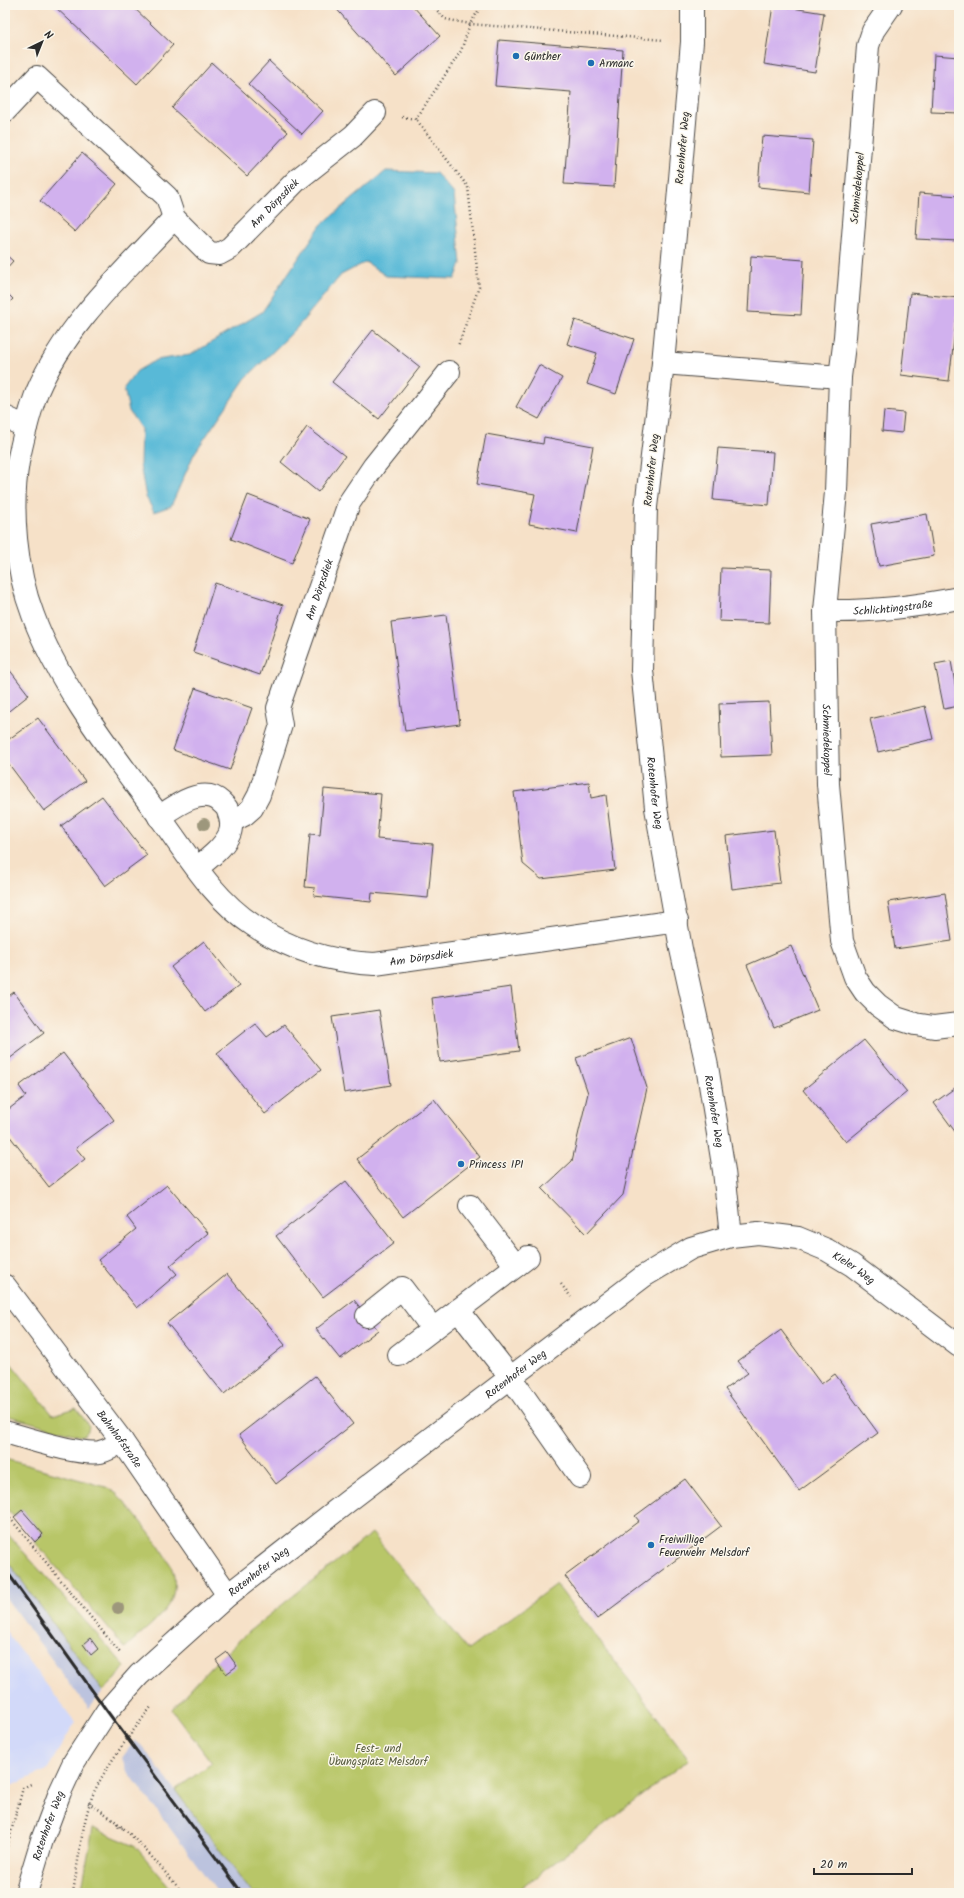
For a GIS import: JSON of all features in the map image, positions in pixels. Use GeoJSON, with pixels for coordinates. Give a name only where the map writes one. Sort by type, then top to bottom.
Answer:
{"type":"FeatureCollection","features":[{"type":"Feature","properties":{"kind":"street","name":"Rotenhofer Weg"},"geometry":{"type":"LineString","coordinates":[[26,1893],[42,1840],[60,1792],[74,1762],[107,1710],[139,1675],[228,1595],[347,1502],[644,1276],[691,1248],[731,1236],[724,1171],[707,1066],[681,949],[656,808],[642,670],[646,507],[663,363],[692,42],[692,5]]}},
{"type":"Feature","properties":{"kind":"street","name":"Schmiedekoppel"},"geometry":{"type":"LineString","coordinates":[[891,5],[872,31],[868,46],[840,377],[836,492],[826,611],[828,784],[842,941],[847,959],[855,977],[865,992],[878,1005],[896,1018],[915,1024],[934,1027],[959,1024]]}},
{"type":"Feature","properties":{"kind":"street","name":"Am Dörpsdiek"},"geometry":{"type":"LineString","coordinates":[[5,111],[37,77],[167,197],[174,218],[209,253],[219,254],[230,248],[297,180],[353,136],[375,113]]}},
{"type":"Feature","properties":{"kind":"street","name":"Am Dörpsdiek"},"geometry":{"type":"LineString","coordinates":[[174,218],[91,308],[75,327],[58,353],[37,392],[26,427],[18,465],[14,505],[18,546],[32,614],[46,644],[73,692],[106,742],[197,868],[223,900],[237,914],[253,926],[298,950],[329,959],[350,963],[375,964],[677,921]]}},
{"type":"Feature","properties":{"kind":"street"},"geometry":{"type":"LineString","coordinates":[[663,363],[840,377]]}},
{"type":"Feature","properties":{"kind":"street","name":"Am Dörpsdiek"},"geometry":{"type":"LineString","coordinates":[[232,821],[244,815],[252,808],[259,795],[281,725],[278,708],[349,503],[374,466],[449,372]]}},
{"type":"Feature","properties":{"kind":"street"},"geometry":{"type":"LineString","coordinates":[[5,417],[26,427]]}},
{"type":"Feature","properties":{"kind":"street","name":"Schlichtingstraße"},"geometry":{"type":"LineString","coordinates":[[826,611],[857,612],[886,610],[959,598]]}},
{"type":"Feature","properties":{"kind":"street"},"geometry":{"type":"LineString","coordinates":[[160,817],[189,799],[203,795],[217,798],[227,808],[232,821],[229,835],[219,849],[197,868]]}},
{"type":"Feature","properties":{"kind":"street"},"geometry":{"type":"LineString","coordinates":[[399,1355],[522,1261],[470,1206]]}},
{"type":"Feature","properties":{"kind":"street","name":"Kieler Weg"},"geometry":{"type":"LineString","coordinates":[[731,1236],[758,1233],[785,1236],[798,1238],[827,1250],[852,1264],[959,1346]]}},
{"type":"Feature","properties":{"kind":"street","name":"Bahnhofstraße"},"geometry":{"type":"LineString","coordinates":[[5,1286],[122,1441],[228,1595]]}},
{"type":"Feature","properties":{"kind":"street"},"geometry":{"type":"LineString","coordinates":[[366,1316],[402,1288],[433,1329]]}},
{"type":"Feature","properties":{"kind":"street"},"geometry":{"type":"LineString","coordinates":[[458,1310],[511,1378],[580,1476]]}},
{"type":"Feature","properties":{"kind":"street"},"geometry":{"type":"LineString","coordinates":[[5,1432],[79,1451],[98,1452],[110,1449],[122,1441]]}},
{"type":"Feature","properties":{"kind":"path"},"geometry":{"type":"LineString","coordinates":[[432,5],[445,19],[470,24],[692,42]]}},
{"type":"Feature","properties":{"kind":"path"},"geometry":{"type":"LineString","coordinates":[[449,372],[479,287],[468,187],[416,119],[461,51],[470,24],[482,5]]}},
{"type":"Feature","properties":{"kind":"path"},"geometry":{"type":"LineString","coordinates":[[5,1512],[155,1695],[154,1703],[104,1774],[96,1788],[90,1803],[73,1893]]}},
{"type":"Feature","properties":{"kind":"path"},"geometry":{"type":"LineString","coordinates":[[60,1792],[90,1803],[117,1822],[142,1846],[183,1893]]}},
{"type":"Feature","properties":{"kind":"shaded area"},"geometry":{"type":"Polygon","coordinates":[[[5,1558],[103,1691],[89,1709],[5,1597],[5,1558]]]}},
{"type":"Feature","properties":{"kind":"shaded area"},"geometry":{"type":"Polygon","coordinates":[[[5,1630],[75,1722],[47,1770],[11,1786],[5,1808],[5,1630]]]}},
{"type":"Feature","properties":{"kind":"shaded area"},"geometry":{"type":"Polygon","coordinates":[[[135,1740],[142,1746],[252,1893],[218,1893],[126,1769],[122,1758],[135,1740]]]}},
{"type":"Feature","properties":{"kind":"green space"},"geometry":{"type":"Polygon","coordinates":[[[5,1356],[53,1415],[76,1408],[89,1426],[86,1433],[80,1436],[5,1415],[5,1356]]]}},
{"type":"Feature","properties":{"kind":"green space"},"geometry":{"type":"Polygon","coordinates":[[[5,1459],[106,1487],[117,1494],[125,1502],[164,1554],[169,1562],[174,1577],[174,1590],[172,1598],[161,1615],[125,1648],[35,1542],[43,1534],[22,1510],[14,1517],[5,1507],[5,1459]]]}},
{"type":"Feature","properties":{"kind":"green space"},"geometry":{"type":"Polygon","coordinates":[[[5,1531],[125,1666],[116,1679],[103,1691],[5,1558],[5,1531]]]}},
{"type":"Feature","properties":{"kind":"green space","name":"Fest- und Übungsplatz Melsdorf"},"geometry":{"type":"Polygon","coordinates":[[[372,1533],[468,1650],[556,1584],[689,1759],[515,1893],[252,1893],[175,1790],[212,1763],[172,1710],[210,1668],[248,1632],[372,1533]]]}},
{"type":"Feature","properties":{"kind":"green space"},"geometry":{"type":"Polygon","coordinates":[[[93,1828],[135,1846],[175,1893],[81,1893],[93,1828]]]}},
{"type":"Feature","properties":{"kind":"water"},"geometry":{"type":"Polygon","coordinates":[[[386,171],[436,173],[454,194],[461,264],[455,279],[386,276],[366,262],[341,275],[296,329],[245,379],[194,454],[171,506],[154,512],[146,497],[140,465],[141,429],[129,411],[124,388],[137,371],[156,360],[190,355],[262,312],[321,225],[386,171]]]}},
{"type":"Feature","properties":{"kind":"building"},"geometry":{"type":"Polygon","coordinates":[[[53,5],[131,5],[173,45],[137,84],[53,5]]]}},
{"type":"Feature","properties":{"kind":"building"},"geometry":{"type":"Polygon","coordinates":[[[333,5],[412,5],[440,36],[396,76],[333,5]]]}},
{"type":"Feature","properties":{"kind":"building"},"geometry":{"type":"Polygon","coordinates":[[[773,5],[824,13],[815,72],[764,64],[773,5]]]}},
{"type":"Feature","properties":{"kind":"building"},"geometry":{"type":"Polygon","coordinates":[[[499,40],[623,50],[614,187],[564,184],[571,92],[495,86],[499,40]]]}},
{"type":"Feature","properties":{"kind":"building"},"geometry":{"type":"Polygon","coordinates":[[[934,55],[959,57],[959,113],[931,112],[934,55]]]}},
{"type":"Feature","properties":{"kind":"building"},"geometry":{"type":"Polygon","coordinates":[[[269,61],[323,111],[302,134],[248,84],[269,61]]]}},
{"type":"Feature","properties":{"kind":"building"},"geometry":{"type":"Polygon","coordinates":[[[212,63],[288,132],[247,176],[172,108],[212,63]]]}},
{"type":"Feature","properties":{"kind":"building"},"geometry":{"type":"Polygon","coordinates":[[[762,136],[813,140],[809,192],[758,187],[762,136]]]}},
{"type":"Feature","properties":{"kind":"building"},"geometry":{"type":"Polygon","coordinates":[[[82,153],[117,184],[75,232],[40,201],[82,153]]]}},
{"type":"Feature","properties":{"kind":"building"},"geometry":{"type":"Polygon","coordinates":[[[919,193],[959,196],[958,241],[916,239],[919,193]]]}},
{"type":"Feature","properties":{"kind":"building"},"geometry":{"type":"Polygon","coordinates":[[[5,254],[13,261],[5,270],[5,254]]]}},
{"type":"Feature","properties":{"kind":"building"},"geometry":{"type":"Polygon","coordinates":[[[751,256],[804,260],[801,315],[748,312],[751,256]]]}},
{"type":"Feature","properties":{"kind":"building"},"geometry":{"type":"Polygon","coordinates":[[[5,291],[13,299],[5,307],[5,291]]]}},
{"type":"Feature","properties":{"kind":"building"},"geometry":{"type":"Polygon","coordinates":[[[910,293],[959,298],[949,381],[901,375],[910,293]]]}},
{"type":"Feature","properties":{"kind":"building"},"geometry":{"type":"Polygon","coordinates":[[[575,320],[634,339],[616,394],[587,384],[597,353],[567,344],[575,320]]]}},
{"type":"Feature","properties":{"kind":"building"},"geometry":{"type":"Polygon","coordinates":[[[373,330],[420,367],[379,419],[332,382],[373,330]]]}},
{"type":"Feature","properties":{"kind":"building"},"geometry":{"type":"Polygon","coordinates":[[[539,365],[562,378],[539,419],[516,407],[539,365]]]}},
{"type":"Feature","properties":{"kind":"building"},"geometry":{"type":"Polygon","coordinates":[[[884,411],[904,413],[902,433],[882,431],[884,411]]]}},
{"type":"Feature","properties":{"kind":"building"},"geometry":{"type":"Polygon","coordinates":[[[307,427],[345,456],[318,492],[281,462],[307,427]]]}},
{"type":"Feature","properties":{"kind":"building"},"geometry":{"type":"Polygon","coordinates":[[[486,434],[543,444],[544,437],[593,446],[577,533],[529,524],[535,494],[477,484],[486,434]]]}},
{"type":"Feature","properties":{"kind":"building"},"geometry":{"type":"Polygon","coordinates":[[[718,448],[773,452],[769,505],[713,500],[718,448]]]}},
{"type":"Feature","properties":{"kind":"building"},"geometry":{"type":"Polygon","coordinates":[[[248,495],[310,519],[292,563],[231,539],[248,495]]]}},
{"type":"Feature","properties":{"kind":"building"},"geometry":{"type":"Polygon","coordinates":[[[927,514],[934,556],[879,566],[871,524],[927,514]]]}},
{"type":"Feature","properties":{"kind":"building"},"geometry":{"type":"Polygon","coordinates":[[[721,568],[771,570],[769,623],[719,621],[721,568]]]}},
{"type":"Feature","properties":{"kind":"building"},"geometry":{"type":"Polygon","coordinates":[[[215,583],[283,605],[260,675],[193,652],[215,583]]]}},
{"type":"Feature","properties":{"kind":"building"},"geometry":{"type":"Polygon","coordinates":[[[446,615],[460,724],[405,731],[391,622],[446,615]]]}},
{"type":"Feature","properties":{"kind":"building"},"geometry":{"type":"Polygon","coordinates":[[[951,661],[959,706],[944,709],[935,664],[951,661]]]}},
{"type":"Feature","properties":{"kind":"building"},"geometry":{"type":"Polygon","coordinates":[[[5,664],[29,695],[5,714],[5,664]]]}},
{"type":"Feature","properties":{"kind":"building"},"geometry":{"type":"Polygon","coordinates":[[[195,688],[252,708],[230,770],[173,750],[195,688]]]}},
{"type":"Feature","properties":{"kind":"building"},"geometry":{"type":"Polygon","coordinates":[[[769,702],[772,755],[721,757],[719,704],[769,702]]]}},
{"type":"Feature","properties":{"kind":"building"},"geometry":{"type":"Polygon","coordinates":[[[925,706],[933,739],[878,752],[870,719],[925,706]]]}},
{"type":"Feature","properties":{"kind":"building"},"geometry":{"type":"Polygon","coordinates":[[[38,718],[85,781],[44,811],[5,759],[5,742],[38,718]]]}},
{"type":"Feature","properties":{"kind":"building"},"geometry":{"type":"Polygon","coordinates":[[[589,782],[591,798],[606,795],[615,870],[541,879],[523,864],[514,792],[589,782]]]}},
{"type":"Feature","properties":{"kind":"building"},"geometry":{"type":"Polygon","coordinates":[[[324,789],[381,794],[377,839],[433,844],[428,898],[372,893],[371,902],[314,896],[315,888],[305,887],[310,834],[320,835],[324,789]]]}},
{"type":"Feature","properties":{"kind":"building"},"geometry":{"type":"Polygon","coordinates":[[[102,796],[147,855],[105,886],[61,826],[102,796]]]}},
{"type":"Feature","properties":{"kind":"building"},"geometry":{"type":"Polygon","coordinates":[[[774,830],[780,883],[732,889],[726,836],[774,830]]]}},
{"type":"Feature","properties":{"kind":"building"},"geometry":{"type":"Polygon","coordinates":[[[945,893],[952,941],[895,949],[888,902],[945,893]]]}},
{"type":"Feature","properties":{"kind":"building"},"geometry":{"type":"Polygon","coordinates":[[[204,941],[239,986],[205,1012],[171,967],[204,941]]]}},
{"type":"Feature","properties":{"kind":"building"},"geometry":{"type":"Polygon","coordinates":[[[791,946],[818,1010],[774,1028],[747,965],[791,946]]]}},
{"type":"Feature","properties":{"kind":"building"},"geometry":{"type":"Polygon","coordinates":[[[511,987],[519,1051],[440,1062],[432,998],[511,987]]]}},
{"type":"Feature","properties":{"kind":"building"},"geometry":{"type":"Polygon","coordinates":[[[14,992],[44,1033],[5,1062],[5,999],[14,992]]]}},
{"type":"Feature","properties":{"kind":"building"},"geometry":{"type":"Polygon","coordinates":[[[379,1010],[391,1085],[344,1093],[332,1017],[379,1010]]]}},
{"type":"Feature","properties":{"kind":"building"},"geometry":{"type":"Polygon","coordinates":[[[255,1023],[267,1037],[284,1025],[321,1070],[265,1114],[217,1053],[255,1023]]]}},
{"type":"Feature","properties":{"kind":"building"},"geometry":{"type":"Polygon","coordinates":[[[631,1038],[647,1088],[623,1195],[586,1234],[542,1189],[572,1161],[588,1093],[576,1058],[631,1038]]]}},
{"type":"Feature","properties":{"kind":"building"},"geometry":{"type":"Polygon","coordinates":[[[864,1040],[907,1092],[846,1142],[803,1090],[864,1040]]]}},
{"type":"Feature","properties":{"kind":"building"},"geometry":{"type":"Polygon","coordinates":[[[63,1053],[114,1120],[76,1148],[85,1159],[49,1187],[5,1130],[5,1112],[26,1096],[19,1086],[63,1053]]]}},
{"type":"Feature","properties":{"kind":"building"},"geometry":{"type":"Polygon","coordinates":[[[959,1085],[959,1137],[934,1103],[959,1085]]]}},
{"type":"Feature","properties":{"kind":"building"},"geometry":{"type":"Polygon","coordinates":[[[434,1099],[480,1157],[403,1217],[357,1159],[434,1099]]]}},
{"type":"Feature","properties":{"kind":"building"},"geometry":{"type":"Polygon","coordinates":[[[346,1181],[394,1243],[323,1297],[276,1236],[346,1181]]]}},
{"type":"Feature","properties":{"kind":"building"},"geometry":{"type":"Polygon","coordinates":[[[167,1185],[208,1233],[170,1266],[177,1274],[137,1308],[98,1260],[136,1229],[127,1217],[167,1185]]]}},
{"type":"Feature","properties":{"kind":"building"},"geometry":{"type":"Polygon","coordinates":[[[227,1274],[285,1345],[224,1394],[167,1323],[227,1274]]]}},
{"type":"Feature","properties":{"kind":"building"},"geometry":{"type":"Polygon","coordinates":[[[354,1300],[378,1330],[340,1359],[316,1329],[354,1300]]]}},
{"type":"Feature","properties":{"kind":"building"},"geometry":{"type":"Polygon","coordinates":[[[781,1330],[821,1384],[835,1374],[878,1433],[799,1491],[725,1389],[748,1373],[738,1361],[781,1330]]]}},
{"type":"Feature","properties":{"kind":"building"},"geometry":{"type":"Polygon","coordinates":[[[315,1376],[353,1424],[276,1484],[239,1435],[315,1376]]]}},
{"type":"Feature","properties":{"kind":"building","name":"Freiwillige Feuerwehr Melsdorf"},"geometry":{"type":"Polygon","coordinates":[[[685,1479],[721,1526],[597,1619],[565,1576],[639,1521],[635,1516],[685,1479]]]}},
{"type":"Feature","properties":{"kind":"building"},"geometry":{"type":"Polygon","coordinates":[[[22,1510],[43,1534],[35,1542],[14,1517],[22,1510]]]}},
{"type":"Feature","properties":{"kind":"building"},"geometry":{"type":"Polygon","coordinates":[[[90,1638],[98,1649],[91,1655],[83,1644],[90,1638]]]}},
{"type":"Feature","properties":{"kind":"building"},"geometry":{"type":"Polygon","coordinates":[[[227,1652],[237,1666],[226,1674],[216,1660],[227,1652]]]}},
{"type":"Feature","properties":{"kind":"railway"},"geometry":{"type":"LineString","coordinates":[[5,1569],[107,1711],[242,1893]]}},
{"type":"Feature","properties":{"kind":"place","name":"Günther"},"geometry":{"type":"Point","coordinates":[516,56]}},
{"type":"Feature","properties":{"kind":"place","name":"Armanc"},"geometry":{"type":"Point","coordinates":[591,63]}},
{"type":"Feature","properties":{"kind":"place","name":"Princess IPI"},"geometry":{"type":"Point","coordinates":[461,1164]}},
{"type":"Feature","properties":{"kind":"place","name":"Freiwillige Feuerwehr Melsdorf"},"geometry":{"type":"Point","coordinates":[651,1545]}}]}
